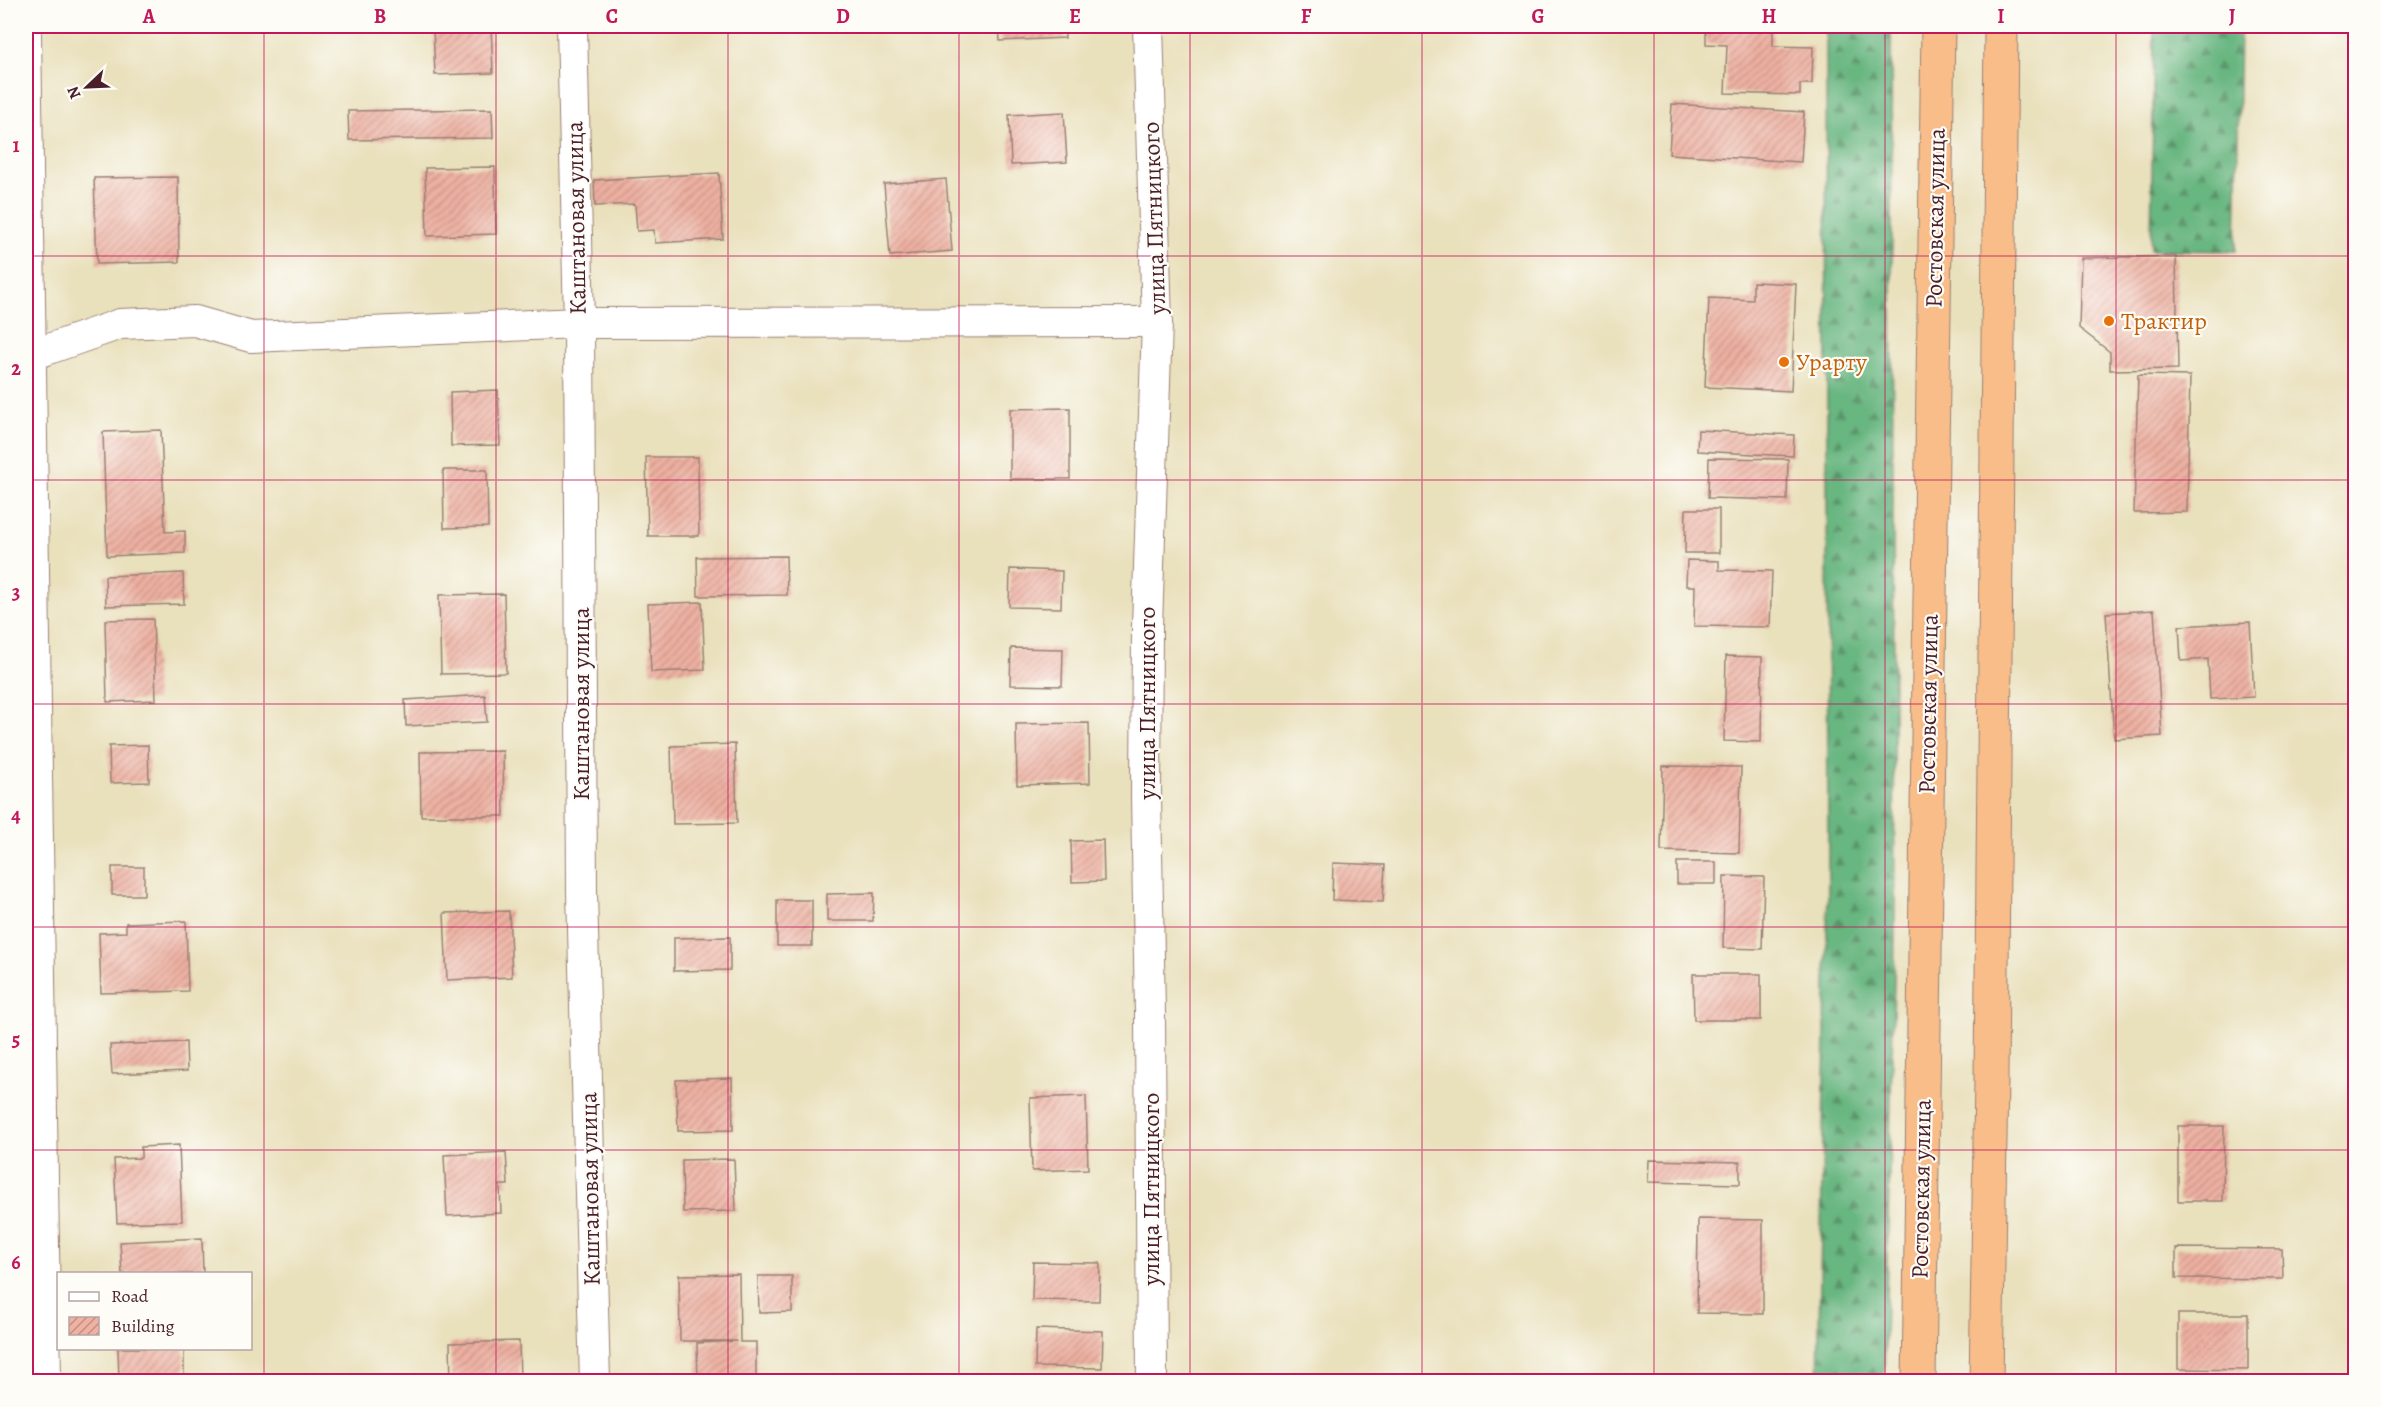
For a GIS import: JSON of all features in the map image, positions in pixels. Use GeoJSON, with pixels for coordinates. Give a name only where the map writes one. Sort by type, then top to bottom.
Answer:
{"type":"FeatureCollection","features":[{"type":"Feature","properties":{"kind":"highway","name":"Ростовская улица"},"geometry":{"type":"LineString","coordinates":[[1919,1382],[1938,26]]}},
{"type":"Feature","properties":{"kind":"highway"},"geometry":{"type":"LineString","coordinates":[[1986,1382],[2001,26]]}},
{"type":"Feature","properties":{"kind":"street","name":"Каштановая улица"},"geometry":{"type":"LineString","coordinates":[[572,26],[579,323],[582,892],[595,1382]]}},
{"type":"Feature","properties":{"kind":"street","name":"улица Пятницкого"},"geometry":{"type":"LineString","coordinates":[[1148,26],[1157,322],[1146,717],[1152,1382]]}},
{"type":"Feature","properties":{"kind":"street"},"geometry":{"type":"LineString","coordinates":[[26,32],[27,357],[46,1382]]}},
{"type":"Feature","properties":{"kind":"street"},"geometry":{"type":"LineString","coordinates":[[27,357],[120,324],[195,321],[251,337],[579,323],[1157,322]]}},
{"type":"Feature","properties":{"kind":"green space"},"geometry":{"type":"Polygon","coordinates":[[[1826,26],[1891,26],[1895,938],[1884,1382],[1818,1381],[1828,884],[1826,26]]]}},
{"type":"Feature","properties":{"kind":"green space"},"geometry":{"type":"Polygon","coordinates":[[[2154,26],[2240,26],[2236,251],[2151,250],[2154,26]]]}},
{"type":"Feature","properties":{"kind":"building"},"geometry":{"type":"Polygon","coordinates":[[[433,26],[491,26],[493,73],[435,75],[433,26]]]}},
{"type":"Feature","properties":{"kind":"building"},"geometry":{"type":"Polygon","coordinates":[[[999,26],[1064,26],[1065,38],[1000,41],[999,26]]]}},
{"type":"Feature","properties":{"kind":"building"},"geometry":{"type":"Polygon","coordinates":[[[1706,26],[1773,26],[1773,46],[1813,47],[1812,84],[1800,84],[1800,95],[1725,93],[1727,45],[1706,44],[1706,26]]]}},
{"type":"Feature","properties":{"kind":"building"},"geometry":{"type":"Polygon","coordinates":[[[1672,104],[1804,112],[1801,162],[1669,154],[1672,104]]]}},
{"type":"Feature","properties":{"kind":"building"},"geometry":{"type":"Polygon","coordinates":[[[492,109],[493,138],[349,140],[348,111],[492,109]]]}},
{"type":"Feature","properties":{"kind":"building"},"geometry":{"type":"Polygon","coordinates":[[[1064,112],[1067,162],[1011,165],[1009,115],[1064,112]]]}},
{"type":"Feature","properties":{"kind":"building"},"geometry":{"type":"Polygon","coordinates":[[[495,167],[496,234],[427,236],[425,168],[495,167]]]}},
{"type":"Feature","properties":{"kind":"building"},"geometry":{"type":"Polygon","coordinates":[[[719,173],[723,239],[655,243],[654,230],[637,231],[635,204],[595,206],[594,180],[719,173]]]}},
{"type":"Feature","properties":{"kind":"building"},"geometry":{"type":"Polygon","coordinates":[[[178,177],[179,262],[97,264],[94,178],[178,177]]]}},
{"type":"Feature","properties":{"kind":"building"},"geometry":{"type":"Polygon","coordinates":[[[946,179],[952,251],[890,256],[884,184],[946,179]]]}},
{"type":"Feature","properties":{"kind":"building"},"geometry":{"type":"Polygon","coordinates":[[[2176,256],[2178,369],[2110,370],[2110,352],[2079,328],[2081,258],[2176,256]]]}},
{"type":"Feature","properties":{"kind":"building"},"geometry":{"type":"Polygon","coordinates":[[[1753,282],[1796,284],[1791,391],[1705,387],[1709,298],[1753,300],[1753,282]]]}},
{"type":"Feature","properties":{"kind":"building"},"geometry":{"type":"Polygon","coordinates":[[[2138,375],[2190,376],[2187,512],[2134,513],[2138,375]]]}},
{"type":"Feature","properties":{"kind":"building"},"geometry":{"type":"Polygon","coordinates":[[[498,390],[500,445],[451,446],[450,392],[498,390]]]}},
{"type":"Feature","properties":{"kind":"building"},"geometry":{"type":"Polygon","coordinates":[[[1070,408],[1070,479],[1010,479],[1010,409],[1070,408]]]}},
{"type":"Feature","properties":{"kind":"building"},"geometry":{"type":"Polygon","coordinates":[[[161,430],[165,532],[185,531],[185,553],[107,556],[103,432],[161,430]]]}},
{"type":"Feature","properties":{"kind":"building"},"geometry":{"type":"Polygon","coordinates":[[[1698,430],[1794,435],[1793,456],[1697,451],[1698,430]]]}},
{"type":"Feature","properties":{"kind":"building"},"geometry":{"type":"Polygon","coordinates":[[[646,457],[698,457],[699,536],[648,536],[646,457]]]}},
{"type":"Feature","properties":{"kind":"building"},"geometry":{"type":"Polygon","coordinates":[[[1709,458],[1788,459],[1787,500],[1708,498],[1709,458]]]}},
{"type":"Feature","properties":{"kind":"building"},"geometry":{"type":"Polygon","coordinates":[[[443,470],[487,470],[488,527],[444,528],[443,470]]]}},
{"type":"Feature","properties":{"kind":"building"},"geometry":{"type":"Polygon","coordinates":[[[1686,509],[1719,509],[1719,553],[1685,553],[1686,509]]]}},
{"type":"Feature","properties":{"kind":"building"},"geometry":{"type":"Polygon","coordinates":[[[786,556],[787,595],[698,596],[697,557],[786,556]]]}},
{"type":"Feature","properties":{"kind":"building"},"geometry":{"type":"Polygon","coordinates":[[[1687,560],[1719,561],[1719,570],[1772,571],[1770,627],[1694,626],[1695,586],[1686,586],[1687,560]]]}},
{"type":"Feature","properties":{"kind":"building"},"geometry":{"type":"Polygon","coordinates":[[[1010,569],[1062,571],[1061,608],[1009,607],[1010,569]]]}},
{"type":"Feature","properties":{"kind":"building"},"geometry":{"type":"Polygon","coordinates":[[[183,573],[184,604],[106,606],[105,576],[183,573]]]}},
{"type":"Feature","properties":{"kind":"building"},"geometry":{"type":"Polygon","coordinates":[[[504,594],[506,673],[441,674],[439,595],[504,594]]]}},
{"type":"Feature","properties":{"kind":"building"},"geometry":{"type":"Polygon","coordinates":[[[702,602],[705,670],[651,672],[648,604],[702,602]]]}},
{"type":"Feature","properties":{"kind":"building"},"geometry":{"type":"Polygon","coordinates":[[[2154,610],[2162,736],[2114,739],[2106,613],[2154,610]]]}},
{"type":"Feature","properties":{"kind":"building"},"geometry":{"type":"Polygon","coordinates":[[[153,619],[156,700],[107,702],[105,620],[153,619]]]}},
{"type":"Feature","properties":{"kind":"building"},"geometry":{"type":"Polygon","coordinates":[[[2250,622],[2254,697],[2210,699],[2208,659],[2181,661],[2179,626],[2250,622]]]}},
{"type":"Feature","properties":{"kind":"building"},"geometry":{"type":"Polygon","coordinates":[[[1011,648],[1063,649],[1062,686],[1010,685],[1011,648]]]}},
{"type":"Feature","properties":{"kind":"building"},"geometry":{"type":"Polygon","coordinates":[[[1726,656],[1762,657],[1761,742],[1724,741],[1726,656]]]}},
{"type":"Feature","properties":{"kind":"building"},"geometry":{"type":"Polygon","coordinates":[[[485,695],[487,722],[406,726],[405,700],[485,695]]]}},
{"type":"Feature","properties":{"kind":"building"},"geometry":{"type":"Polygon","coordinates":[[[1089,723],[1090,783],[1017,785],[1016,724],[1089,723]]]}},
{"type":"Feature","properties":{"kind":"building"},"geometry":{"type":"Polygon","coordinates":[[[735,744],[737,823],[673,824],[671,746],[735,744]]]}},
{"type":"Feature","properties":{"kind":"building"},"geometry":{"type":"Polygon","coordinates":[[[148,745],[149,782],[110,783],[109,746],[148,745]]]}},
{"type":"Feature","properties":{"kind":"building"},"geometry":{"type":"Polygon","coordinates":[[[503,751],[504,816],[421,816],[420,752],[503,751]]]}},
{"type":"Feature","properties":{"kind":"building"},"geometry":{"type":"Polygon","coordinates":[[[1663,766],[1741,767],[1739,853],[1661,851],[1663,766]]]}},
{"type":"Feature","properties":{"kind":"building"},"geometry":{"type":"Polygon","coordinates":[[[1103,840],[1104,881],[1072,882],[1071,841],[1103,840]]]}},
{"type":"Feature","properties":{"kind":"building"},"geometry":{"type":"Polygon","coordinates":[[[1677,862],[1716,862],[1716,884],[1677,884],[1677,862]]]}},
{"type":"Feature","properties":{"kind":"building"},"geometry":{"type":"Polygon","coordinates":[[[1333,863],[1385,865],[1383,902],[1332,900],[1333,863]]]}},
{"type":"Feature","properties":{"kind":"building"},"geometry":{"type":"Polygon","coordinates":[[[112,867],[144,867],[144,895],[112,895],[112,867]]]}},
{"type":"Feature","properties":{"kind":"building"},"geometry":{"type":"Polygon","coordinates":[[[1724,876],[1764,877],[1762,949],[1723,948],[1724,876]]]}},
{"type":"Feature","properties":{"kind":"building"},"geometry":{"type":"Polygon","coordinates":[[[874,893],[873,921],[827,921],[827,894],[874,893]]]}},
{"type":"Feature","properties":{"kind":"building"},"geometry":{"type":"Polygon","coordinates":[[[777,900],[812,900],[812,946],[777,946],[777,900]]]}},
{"type":"Feature","properties":{"kind":"building"},"geometry":{"type":"Polygon","coordinates":[[[509,911],[512,977],[447,980],[444,913],[509,911]]]}},
{"type":"Feature","properties":{"kind":"building"},"geometry":{"type":"Polygon","coordinates":[[[186,921],[188,991],[101,993],[99,933],[126,932],[126,923],[186,921]]]}},
{"type":"Feature","properties":{"kind":"building"},"geometry":{"type":"Polygon","coordinates":[[[730,937],[730,970],[674,971],[674,938],[730,937]]]}},
{"type":"Feature","properties":{"kind":"building"},"geometry":{"type":"Polygon","coordinates":[[[1693,974],[1761,974],[1761,1020],[1694,1020],[1693,974]]]}},
{"type":"Feature","properties":{"kind":"building"},"geometry":{"type":"Polygon","coordinates":[[[186,1042],[187,1071],[112,1074],[110,1045],[186,1042]]]}},
{"type":"Feature","properties":{"kind":"building"},"geometry":{"type":"Polygon","coordinates":[[[732,1078],[733,1130],[678,1131],[676,1080],[732,1078]]]}},
{"type":"Feature","properties":{"kind":"building"},"geometry":{"type":"Polygon","coordinates":[[[1086,1096],[1088,1169],[1032,1171],[1030,1098],[1086,1096]]]}},
{"type":"Feature","properties":{"kind":"building"},"geometry":{"type":"Polygon","coordinates":[[[2178,1126],[2224,1126],[2223,1201],[2178,1201],[2178,1126]]]}},
{"type":"Feature","properties":{"kind":"building"},"geometry":{"type":"Polygon","coordinates":[[[179,1145],[182,1221],[117,1223],[114,1159],[141,1158],[141,1147],[179,1145]]]}},
{"type":"Feature","properties":{"kind":"building"},"geometry":{"type":"Polygon","coordinates":[[[506,1152],[508,1185],[500,1185],[501,1213],[447,1216],[444,1155],[506,1152]]]}},
{"type":"Feature","properties":{"kind":"building"},"geometry":{"type":"Polygon","coordinates":[[[734,1159],[736,1211],[683,1212],[682,1160],[734,1159]]]}},
{"type":"Feature","properties":{"kind":"building"},"geometry":{"type":"Polygon","coordinates":[[[1649,1160],[1740,1162],[1740,1184],[1648,1182],[1649,1160]]]}},
{"type":"Feature","properties":{"kind":"building"},"geometry":{"type":"Polygon","coordinates":[[[1698,1219],[1763,1220],[1763,1314],[1697,1313],[1698,1219]]]}},
{"type":"Feature","properties":{"kind":"building"},"geometry":{"type":"Polygon","coordinates":[[[202,1238],[203,1272],[122,1272],[120,1242],[202,1238]]]}},
{"type":"Feature","properties":{"kind":"building"},"geometry":{"type":"Polygon","coordinates":[[[2176,1248],[2282,1249],[2283,1279],[2176,1278],[2176,1248]]]}},
{"type":"Feature","properties":{"kind":"building"},"geometry":{"type":"Polygon","coordinates":[[[1033,1262],[1100,1263],[1099,1301],[1032,1300],[1033,1262]]]}},
{"type":"Feature","properties":{"kind":"building"},"geometry":{"type":"Polygon","coordinates":[[[739,1274],[740,1342],[756,1342],[756,1382],[698,1382],[697,1343],[737,1341],[680,1341],[679,1275],[739,1274]]]}},
{"type":"Feature","properties":{"kind":"building"},"geometry":{"type":"Polygon","coordinates":[[[758,1276],[792,1276],[792,1312],[759,1313],[758,1276]]]}},
{"type":"Feature","properties":{"kind":"building"},"geometry":{"type":"Polygon","coordinates":[[[2178,1314],[2248,1314],[2248,1370],[2178,1369],[2178,1314]]]}},
{"type":"Feature","properties":{"kind":"building"},"geometry":{"type":"Polygon","coordinates":[[[1036,1329],[1103,1331],[1102,1368],[1035,1367],[1036,1329]]]}},
{"type":"Feature","properties":{"kind":"building"},"geometry":{"type":"Polygon","coordinates":[[[519,1341],[520,1382],[451,1382],[450,1343],[519,1341]]]}},
{"type":"Feature","properties":{"kind":"building"},"geometry":{"type":"Polygon","coordinates":[[[118,1350],[184,1350],[184,1382],[119,1382],[118,1350]]]}},
{"type":"Feature","properties":{"kind":"place","name":"Трактир"},"geometry":{"type":"Point","coordinates":[2109,321]}},
{"type":"Feature","properties":{"kind":"place","name":"Урарту"},"geometry":{"type":"Point","coordinates":[1784,362]}}]}
